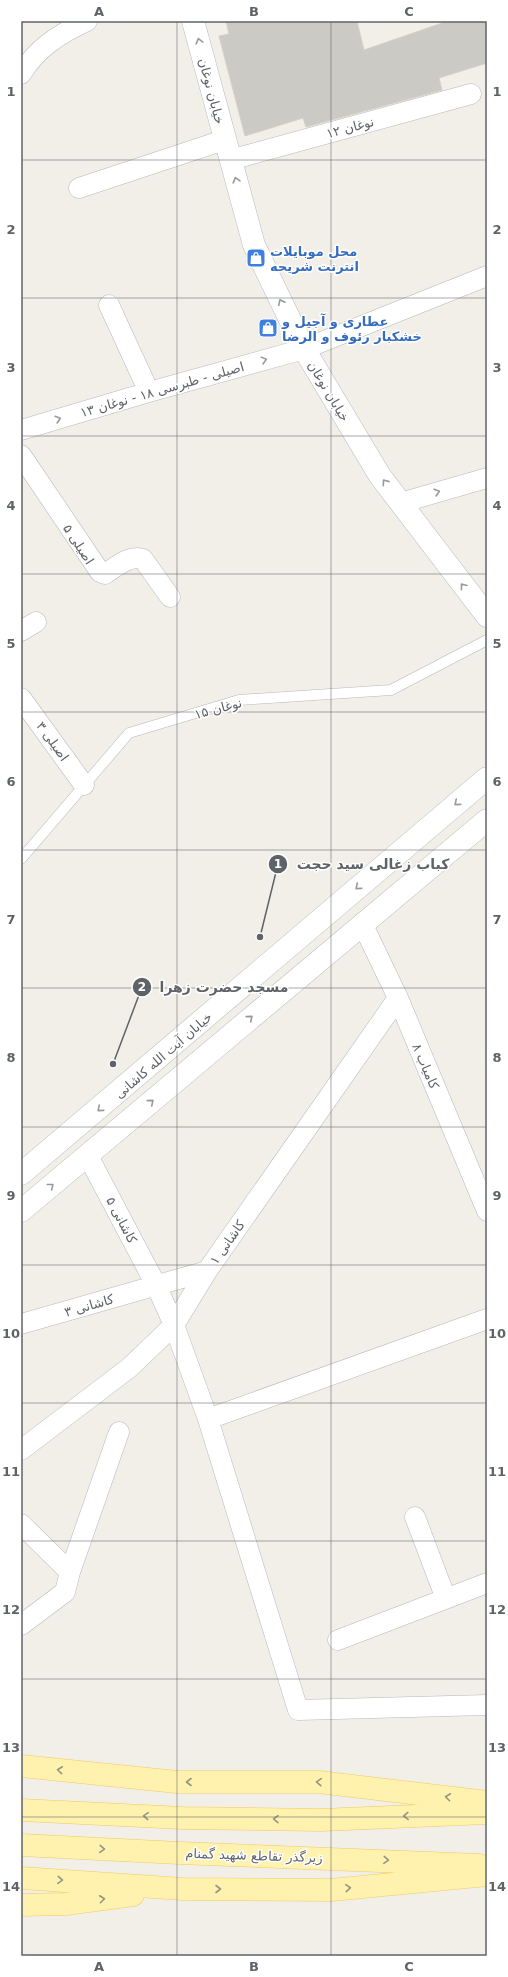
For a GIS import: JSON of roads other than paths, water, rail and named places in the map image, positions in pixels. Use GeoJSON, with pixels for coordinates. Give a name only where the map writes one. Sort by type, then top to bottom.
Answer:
{"type":"FeatureCollection","features":[{"type":"Feature","properties":{"kind":"main road","name":"خیابان نوغان"},"geometry":{"type":"LineString","coordinates":[[193,21],[254,245],[304,349],[380,476],[487,616]]}},
{"type":"Feature","properties":{"kind":"main road","name":"خیابان آیت الله کاشانی"},"geometry":{"type":"LineString","coordinates":[[21,1174],[487,778]]}},
{"type":"Feature","properties":{"kind":"main road"},"geometry":{"type":"LineString","coordinates":[[21,1211],[88,1156],[362,923],[487,820]]}},
{"type":"Feature","properties":{"kind":"main road"},"geometry":{"type":"LineString","coordinates":[[21,1766],[177,1782],[319,1782],[487,1802]]}},
{"type":"Feature","properties":{"kind":"main road"},"geometry":{"type":"LineString","coordinates":[[21,1810],[183,1818],[321,1820],[487,1812]]}},
{"type":"Feature","properties":{"kind":"main road","name":"زیرگذر تقاطع شهید گمنام"},"geometry":{"type":"LineString","coordinates":[[21,1845],[487,1865]]}},
{"type":"Feature","properties":{"kind":"main road"},"geometry":{"type":"LineString","coordinates":[[21,1878],[183,1889],[331,1890],[487,1875]]}},
{"type":"Feature","properties":{"kind":"main road"},"geometry":{"type":"LineString","coordinates":[[21,1904],[66,1904],[183,1889]]}},
{"type":"Feature","properties":{"kind":"street"},"geometry":{"type":"LineString","coordinates":[[21,74],[30,59],[52,41],[62,33],[87,21]]}},
{"type":"Feature","properties":{"kind":"street","name":"نوغان ۱۲"},"geometry":{"type":"LineString","coordinates":[[79,188],[227,150],[471,94]]}},
{"type":"Feature","properties":{"kind":"street","name":"اصیلی - طبرسی ۱۸ - نوغان ۱۳"},"geometry":{"type":"LineString","coordinates":[[21,430],[149,392],[304,349],[487,276]]}},
{"type":"Feature","properties":{"kind":"street"},"geometry":{"type":"LineString","coordinates":[[109,305],[149,392]]}},
{"type":"Feature","properties":{"kind":"street","name":"اصیلی ۵"},"geometry":{"type":"LineString","coordinates":[[21,455],[100,572],[105,574],[132,558],[137,557],[142,559],[170,597]]}},
{"type":"Feature","properties":{"kind":"street"},"geometry":{"type":"LineString","coordinates":[[400,503],[487,478]]}},
{"type":"Feature","properties":{"kind":"street","name":"اصیلی ۳"},"geometry":{"type":"LineString","coordinates":[[21,698],[84,785]]}},
{"type":"Feature","properties":{"kind":"street","name":"کامیاب ۸"},"geometry":{"type":"LineString","coordinates":[[362,923],[398,998],[486,1207]]}},
{"type":"Feature","properties":{"kind":"street","name":"کاشانی ۱"},"geometry":{"type":"LineString","coordinates":[[21,1450],[130,1368],[174,1325],[207,1271],[398,998]]}},
{"type":"Feature","properties":{"kind":"street","name":"کاشانی ۵"},"geometry":{"type":"LineString","coordinates":[[88,1156],[156,1285],[174,1325],[208,1419],[298,1710],[487,1705]]}},
{"type":"Feature","properties":{"kind":"street","name":"کاشانی ۳"},"geometry":{"type":"LineString","coordinates":[[21,1324],[207,1271]]}},
{"type":"Feature","properties":{"kind":"street"},"geometry":{"type":"LineString","coordinates":[[208,1419],[487,1319]]}},
{"type":"Feature","properties":{"kind":"street"},"geometry":{"type":"LineString","coordinates":[[21,1625],[65,1592],[70,1572],[119,1432]]}},
{"type":"Feature","properties":{"kind":"street"},"geometry":{"type":"LineString","coordinates":[[415,1517],[446,1599]]}},
{"type":"Feature","properties":{"kind":"street"},"geometry":{"type":"LineString","coordinates":[[21,1524],[70,1572]]}},
{"type":"Feature","properties":{"kind":"street"},"geometry":{"type":"LineString","coordinates":[[338,1640],[487,1583]]}},
{"type":"Feature","properties":{"kind":"lane","name":"نوغان ۱۵"},"geometry":{"type":"LineString","coordinates":[[21,859],[129,733],[239,700],[392,690],[487,640]]}},
{"type":"Feature","properties":{"kind":"place","name":"محل موبايلات انترنت شريحه"},"geometry":{"type":"Point","coordinates":[256,258]}},
{"type":"Feature","properties":{"kind":"place","name":"عطاری و آجیل و خشکبار رئوف و الرضا"},"geometry":{"type":"Point","coordinates":[268,328]}},
{"type":"Feature","properties":{"kind":"place","name":"کباب زغالی سید حجت"},"geometry":{"type":"Point","coordinates":[260,937]}},
{"type":"Feature","properties":{"kind":"place","name":"مسجد حضرت زهرا"},"geometry":{"type":"Point","coordinates":[113,1064]}}]}
